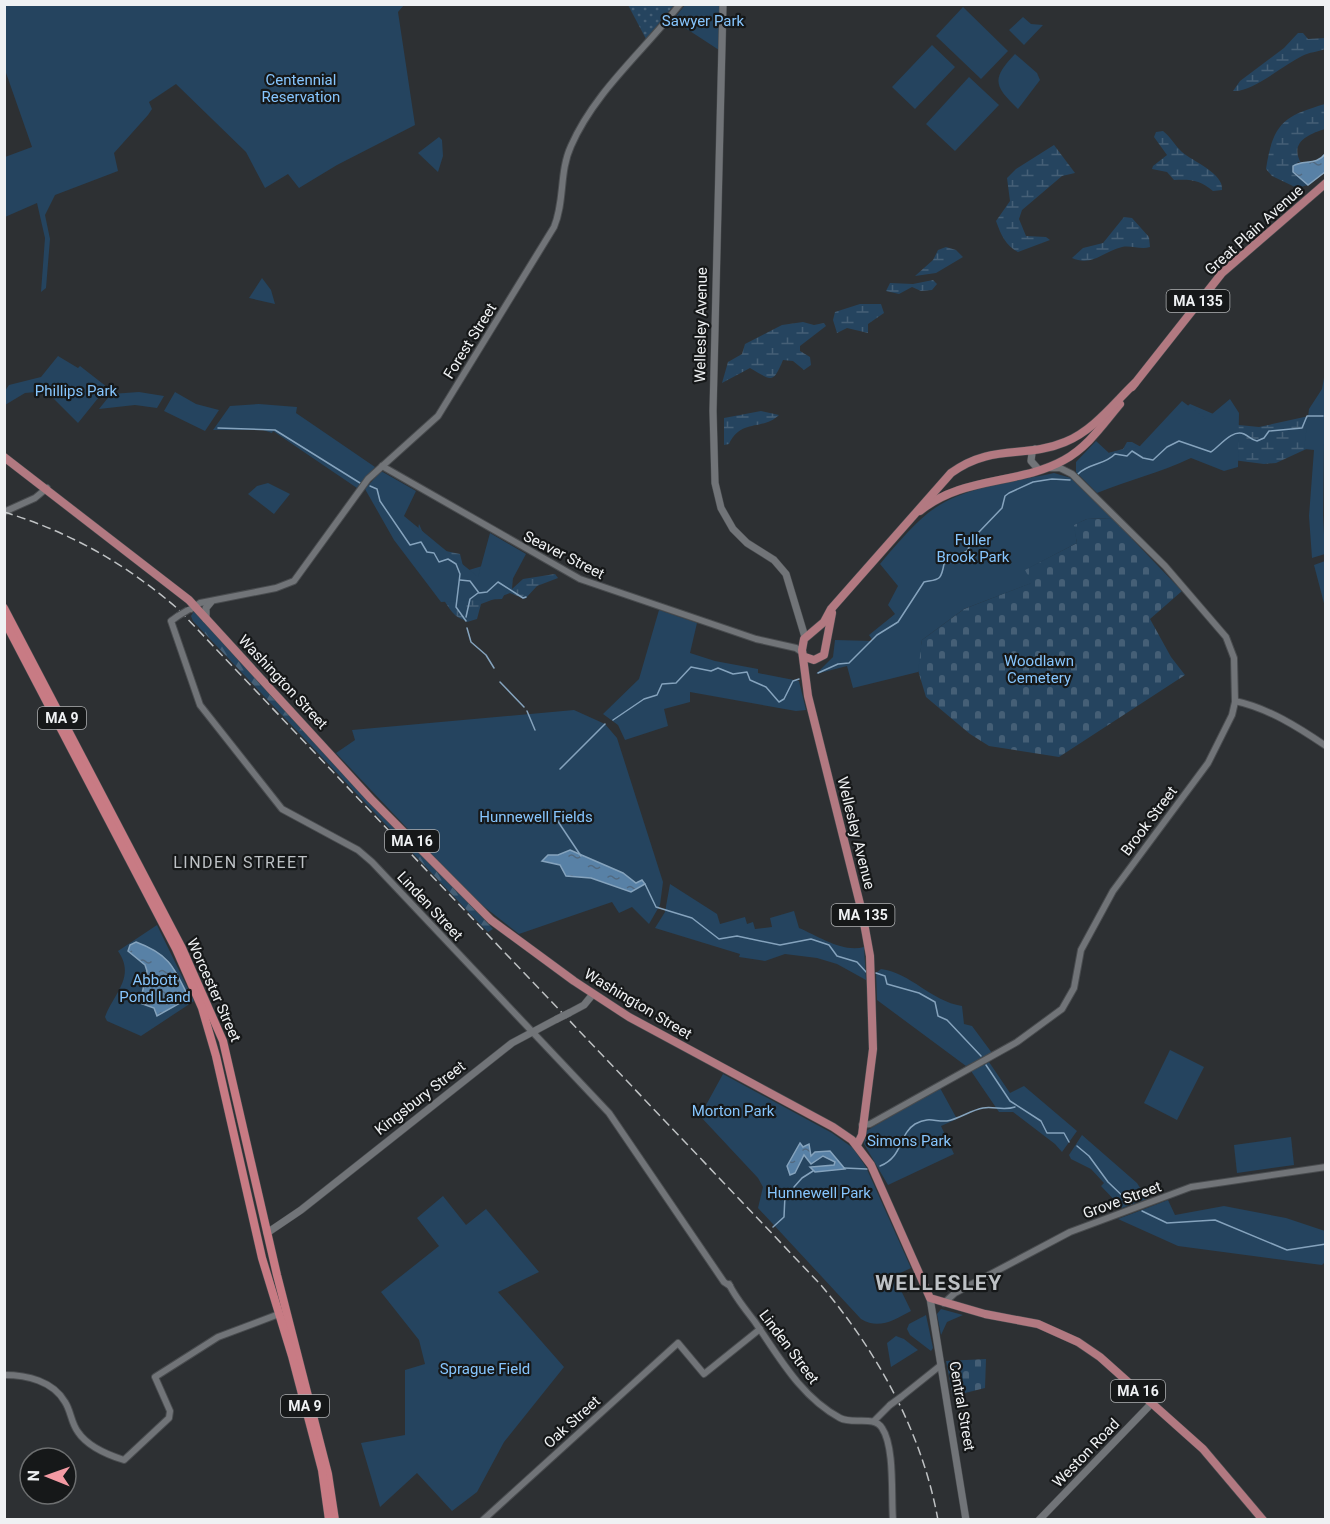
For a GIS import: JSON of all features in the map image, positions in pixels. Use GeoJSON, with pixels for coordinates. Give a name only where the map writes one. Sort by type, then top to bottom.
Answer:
{"type":"FeatureCollection","features":[{"type":"Feature","properties":{"kind":"highway","name":"Worcester Street"},"geometry":{"type":"LineString","coordinates":[[4,608],[191,968],[223,1041],[267,1233],[328,1474],[334,1520]]}},
{"type":"Feature","properties":{"kind":"highway","name":"Worcester Street"},"geometry":{"type":"LineString","coordinates":[[4,620],[184,964],[211,1035],[272,1295],[322,1470],[329,1520]]}},
{"type":"Feature","properties":{"kind":"highway"},"geometry":{"type":"LineString","coordinates":[[233,1133],[239,1130],[245,1133]]}},
{"type":"Feature","properties":{"kind":"highway"},"geometry":{"type":"LineString","coordinates":[[272,1295],[282,1294]]}},
{"type":"Feature","properties":{"kind":"main road","name":"Wellesley Avenue"},"geometry":{"type":"LineString","coordinates":[[723,4],[712,411],[715,483],[721,508],[735,532],[774,560],[786,574],[804,638]]}},
{"type":"Feature","properties":{"kind":"main road","name":"Great Plain Avenue"},"geometry":{"type":"LineString","coordinates":[[902,529],[929,505],[955,491],[1049,468],[1075,454],[1092,438],[1222,273],[1326,183]]}},
{"type":"Feature","properties":{"kind":"main road","name":"Great Plain Avenue"},"geometry":{"type":"LineString","coordinates":[[815,630],[941,483],[962,466],[994,453],[1035,449],[1069,441],[1092,425],[1135,383]]}},
{"type":"Feature","properties":{"kind":"main road"},"geometry":{"type":"LineString","coordinates":[[1069,441],[1077,444],[1075,454]]}},
{"type":"Feature","properties":{"kind":"main road"},"geometry":{"type":"LineString","coordinates":[[1035,449],[1031,461],[1039,470]]}},
{"type":"Feature","properties":{"kind":"main road","name":"Washington Street"},"geometry":{"type":"LineString","coordinates":[[4,457],[47,488],[206,618],[472,904],[593,994],[661,1036],[832,1126],[854,1142],[876,1174],[930,1298]]}},
{"type":"Feature","properties":{"kind":"main road"},"geometry":{"type":"LineString","coordinates":[[206,618],[206,608],[211,602]]}},
{"type":"Feature","properties":{"kind":"main road","name":"Great Plain Avenue"},"geometry":{"type":"LineString","coordinates":[[828,641],[835,606]]}},
{"type":"Feature","properties":{"kind":"main road"},"geometry":{"type":"LineString","coordinates":[[797,614],[815,630],[823,633],[828,641]]}},
{"type":"Feature","properties":{"kind":"main road","name":"MA 135"},"geometry":{"type":"LineString","coordinates":[[804,655],[804,638],[815,630]]}},
{"type":"Feature","properties":{"kind":"main road","name":"MA 135"},"geometry":{"type":"LineString","coordinates":[[807,679],[815,660],[824,655],[828,641]]}},
{"type":"Feature","properties":{"kind":"main road","name":"Wellesley Avenue"},"geometry":{"type":"LineString","coordinates":[[804,655],[808,696],[869,948],[873,1049],[862,1125],[854,1142]]}},
{"type":"Feature","properties":{"kind":"main road"},"geometry":{"type":"LineString","coordinates":[[804,655],[815,660]]}},
{"type":"Feature","properties":{"kind":"main road","name":"Kingsbury Street"},"geometry":{"type":"LineString","coordinates":[[267,1233],[301,1210],[509,1044],[582,1006],[593,994]]}},
{"type":"Feature","properties":{"kind":"main road","name":"MA 16"},"geometry":{"type":"LineString","coordinates":[[930,1298],[1060,1331],[1100,1357],[1211,1457],[1263,1520]]}},
{"type":"Feature","properties":{"kind":"main road","name":"Central Street"},"geometry":{"type":"LineString","coordinates":[[930,1298],[966,1520]]}},
{"type":"Feature","properties":{"kind":"main road","name":"Weston Road"},"geometry":{"type":"LineString","coordinates":[[1040,1520],[1151,1404]]}},
{"type":"Feature","properties":{"kind":"street","name":"Forest Street"},"geometry":{"type":"LineString","coordinates":[[171,621],[191,608],[276,588],[294,580],[363,485],[428,427],[443,408],[554,227],[560,209],[564,164],[580,129],[604,93],[680,4]]}},
{"type":"Feature","properties":{"kind":"street"},"geometry":{"type":"LineString","coordinates":[[1072,474],[1070,464],[1075,454]]}},
{"type":"Feature","properties":{"kind":"street","name":"Seaver Street"},"geometry":{"type":"LineString","coordinates":[[382,466],[579,579],[798,649],[804,655]]}},
{"type":"Feature","properties":{"kind":"street"},"geometry":{"type":"LineString","coordinates":[[1049,468],[1060,468],[1072,474]]}},
{"type":"Feature","properties":{"kind":"street","name":"Brook Street"},"geometry":{"type":"LineString","coordinates":[[862,1125],[870,1124],[1014,1044],[1062,1009],[1074,988],[1081,950],[1113,891],[1210,760],[1231,718],[1235,701],[1234,658],[1226,637],[1165,566],[1072,474]]}},
{"type":"Feature","properties":{"kind":"street"},"geometry":{"type":"LineString","coordinates":[[4,512],[35,498],[47,488]]}},
{"type":"Feature","properties":{"kind":"street","name":"Linden Street"},"geometry":{"type":"LineString","coordinates":[[171,621],[200,705],[282,809],[358,850],[372,862],[612,1115],[795,1380],[814,1399],[844,1420],[874,1421]]}},
{"type":"Feature","properties":{"kind":"street"},"geometry":{"type":"LineString","coordinates":[[784,646],[804,638]]}},
{"type":"Feature","properties":{"kind":"street"},"geometry":{"type":"LineString","coordinates":[[1235,701],[1284,721],[1326,746]]}},
{"type":"Feature","properties":{"kind":"street","name":"Grove Street"},"geometry":{"type":"LineString","coordinates":[[944,1303],[955,1293],[1066,1234],[1191,1187],[1326,1167]]}},
{"type":"Feature","properties":{"kind":"street"},"geometry":{"type":"LineString","coordinates":[[4,1375],[27,1376],[42,1382],[63,1399],[78,1432],[86,1441],[110,1456],[124,1460],[169,1418],[170,1411],[155,1377],[218,1337],[279,1314]]}},
{"type":"Feature","properties":{"kind":"street","name":"Oak Street"},"geometry":{"type":"LineString","coordinates":[[483,1520],[678,1343],[704,1374],[760,1329]]}},
{"type":"Feature","properties":{"kind":"street"},"geometry":{"type":"LineString","coordinates":[[893,1520],[888,1445],[883,1429],[874,1421],[890,1405],[942,1365]]}},
{"type":"Feature","properties":{"kind":"green space","name":"Centennial Reservation"},"geometry":{"type":"Polygon","coordinates":[[[5,4],[404,5],[398,12],[415,125],[337,165],[299,188],[288,174],[265,188],[246,152],[176,84],[149,102],[152,109],[148,115],[114,153],[118,171],[55,195],[45,215],[50,239],[46,288],[41,292],[45,238],[37,203],[5,217],[5,157],[32,147],[5,70],[5,4]]]}},
{"type":"Feature","properties":{"kind":"green space"},"geometry":{"type":"Polygon","coordinates":[[[628,5],[674,5],[646,39],[628,5]]]}},
{"type":"Feature","properties":{"kind":"green space","name":"Sawyer Park"},"geometry":{"type":"Polygon","coordinates":[[[685,5],[720,5],[719,50],[673,20],[685,5]]]}},
{"type":"Feature","properties":{"kind":"green space"},"geometry":{"type":"Polygon","coordinates":[[[963,7],[1008,51],[981,79],[936,36],[963,7]]]}},
{"type":"Feature","properties":{"kind":"green space"},"geometry":{"type":"Polygon","coordinates":[[[1023,17],[1031,24],[1043,25],[1024,45],[1009,30],[1023,17]]]}},
{"type":"Feature","properties":{"kind":"green space"},"geometry":{"type":"Polygon","coordinates":[[[1298,33],[1303,33],[1308,39],[1325,38],[1325,49],[1302,56],[1249,88],[1233,91],[1240,81],[1284,48],[1298,33]]]}},
{"type":"Feature","properties":{"kind":"green space"},"geometry":{"type":"Polygon","coordinates":[[[932,45],[955,67],[915,109],[892,87],[932,45]]]}},
{"type":"Feature","properties":{"kind":"green space"},"geometry":{"type":"Polygon","coordinates":[[[1015,54],[1037,73],[1040,80],[1018,109],[1004,94],[998,82],[1002,70],[1015,54]]]}},
{"type":"Feature","properties":{"kind":"green space"},"geometry":{"type":"Polygon","coordinates":[[[969,77],[999,105],[955,151],[926,124],[969,77]]]}},
{"type":"Feature","properties":{"kind":"green space"},"geometry":{"type":"Polygon","coordinates":[[[1325,104],[1325,129],[1307,136],[1299,144],[1297,150],[1301,163],[1298,162],[1293,172],[1308,185],[1297,188],[1272,176],[1266,169],[1272,141],[1277,131],[1290,118],[1325,104]]]}},
{"type":"Feature","properties":{"kind":"green space"},"geometry":{"type":"Polygon","coordinates":[[[1163,131],[1182,152],[1218,178],[1222,190],[1213,191],[1195,181],[1174,180],[1167,172],[1152,169],[1167,155],[1154,137],[1156,132],[1163,131]]]}},
{"type":"Feature","properties":{"kind":"green space"},"geometry":{"type":"Polygon","coordinates":[[[439,137],[442,140],[443,156],[438,172],[418,153],[439,137]]]}},
{"type":"Feature","properties":{"kind":"green space"},"geometry":{"type":"Polygon","coordinates":[[[1054,145],[1075,173],[1062,176],[1022,210],[1019,219],[1026,236],[1046,237],[1050,240],[1018,252],[1004,240],[996,221],[1010,201],[1007,178],[1016,169],[1054,145]]]}},
{"type":"Feature","properties":{"kind":"green space"},"geometry":{"type":"Polygon","coordinates":[[[1124,217],[1132,218],[1149,237],[1150,247],[1122,247],[1086,261],[1072,258],[1083,248],[1103,243],[1124,217]]]}},
{"type":"Feature","properties":{"kind":"green space"},"geometry":{"type":"Polygon","coordinates":[[[946,247],[956,250],[963,257],[936,273],[915,276],[933,260],[938,250],[946,247]]]}},
{"type":"Feature","properties":{"kind":"green space"},"geometry":{"type":"Polygon","coordinates":[[[262,278],[271,290],[275,304],[249,298],[262,278]]]}},
{"type":"Feature","properties":{"kind":"green space"},"geometry":{"type":"Polygon","coordinates":[[[933,280],[937,284],[932,290],[921,291],[912,287],[899,294],[886,291],[890,283],[913,284],[933,280]]]}},
{"type":"Feature","properties":{"kind":"green space"},"geometry":{"type":"Polygon","coordinates":[[[860,304],[881,304],[884,313],[868,324],[868,333],[847,328],[837,333],[833,320],[835,312],[860,304]]]}},
{"type":"Feature","properties":{"kind":"green space"},"geometry":{"type":"Polygon","coordinates":[[[803,322],[814,325],[824,323],[826,326],[800,346],[800,351],[810,357],[811,365],[804,370],[793,361],[783,360],[774,377],[767,378],[750,368],[722,383],[728,362],[742,354],[745,344],[782,325],[803,322]]]}},
{"type":"Feature","properties":{"kind":"green space","name":"Phillips Park"},"geometry":{"type":"Polygon","coordinates":[[[58,356],[78,368],[80,366],[107,387],[78,423],[46,391],[25,393],[5,405],[5,391],[9,385],[41,377],[58,356]]]}},
{"type":"Feature","properties":{"kind":"green space"},"geometry":{"type":"Polygon","coordinates":[[[1325,372],[1323,515],[1325,554],[1312,558],[1309,516],[1314,450],[1304,449],[1309,409],[1322,389],[1325,372]]]}},
{"type":"Feature","properties":{"kind":"green space"},"geometry":{"type":"Polygon","coordinates":[[[139,392],[164,396],[157,408],[135,405],[99,409],[111,394],[139,392]]]}},
{"type":"Feature","properties":{"kind":"green space"},"geometry":{"type":"Polygon","coordinates":[[[175,392],[196,404],[219,410],[205,431],[164,411],[175,392]]]}},
{"type":"Feature","properties":{"kind":"green space"},"geometry":{"type":"Polygon","coordinates":[[[1230,399],[1239,413],[1238,467],[1224,471],[1191,458],[1097,493],[1076,472],[1076,462],[1096,441],[1109,453],[1140,446],[1182,401],[1206,419],[1230,399]]]}},
{"type":"Feature","properties":{"kind":"green space"},"geometry":{"type":"Polygon","coordinates":[[[259,404],[297,407],[296,413],[375,467],[357,488],[273,431],[272,433],[263,430],[213,430],[230,406],[259,404]]]}},
{"type":"Feature","properties":{"kind":"green space"},"geometry":{"type":"Polygon","coordinates":[[[1190,404],[1239,425],[1259,427],[1318,414],[1315,445],[1276,463],[1264,464],[1194,455],[1078,475],[1076,469],[1097,456],[1123,449],[1127,442],[1141,447],[1190,404]]]}},
{"type":"Feature","properties":{"kind":"green space"},"geometry":{"type":"Polygon","coordinates":[[[761,411],[779,415],[766,423],[740,431],[729,444],[724,445],[724,418],[761,411]]]}},
{"type":"Feature","properties":{"kind":"green space"},"geometry":{"type":"Polygon","coordinates":[[[381,471],[416,491],[404,516],[478,577],[490,533],[526,554],[502,599],[441,602],[394,540],[365,489],[381,471]]]}},
{"type":"Feature","properties":{"kind":"green space","name":"Fuller Brook Park"},"geometry":{"type":"Polygon","coordinates":[[[1054,473],[1071,478],[1112,518],[1087,519],[1074,525],[1077,543],[1025,570],[1032,583],[964,609],[922,640],[918,672],[853,688],[847,666],[816,674],[833,657],[835,640],[873,641],[869,635],[895,614],[888,605],[898,586],[880,564],[928,513],[941,504],[972,491],[1054,473]]]}},
{"type":"Feature","properties":{"kind":"green space"},"geometry":{"type":"Polygon","coordinates":[[[268,483],[290,494],[274,514],[248,494],[257,486],[268,483]]]}},
{"type":"Feature","properties":{"kind":"green space","name":"Woodlawn Cemetery"},"geometry":{"type":"Polygon","coordinates":[[[1112,518],[1182,591],[1150,619],[1171,657],[1185,675],[1059,757],[989,746],[970,734],[926,697],[917,667],[922,640],[964,609],[1031,583],[1024,570],[1077,543],[1073,525],[1087,519],[1112,518]]]}},
{"type":"Feature","properties":{"kind":"green space"},"geometry":{"type":"Polygon","coordinates":[[[419,524],[423,533],[441,550],[460,554],[463,566],[469,570],[489,564],[513,577],[512,589],[523,579],[555,574],[558,578],[537,586],[525,599],[510,593],[481,604],[477,619],[467,622],[455,615],[449,608],[436,585],[421,544],[419,524]]]}},
{"type":"Feature","properties":{"kind":"green space"},"geometry":{"type":"Polygon","coordinates":[[[1326,561],[1325,607],[1314,565],[1326,561]]]}},
{"type":"Feature","properties":{"kind":"green space"},"geometry":{"type":"Polygon","coordinates":[[[659,610],[697,623],[690,653],[715,661],[758,669],[758,673],[799,681],[806,710],[796,711],[690,692],[690,702],[664,709],[668,726],[625,740],[618,725],[603,714],[639,679],[659,610]]]}},
{"type":"Feature","properties":{"kind":"green space"},"geometry":{"type":"Polygon","coordinates":[[[194,611],[493,929],[488,932],[480,924],[193,621],[191,616],[194,611]]]}},
{"type":"Feature","properties":{"kind":"green space","name":"Hunnewell Fields"},"geometry":{"type":"Polygon","coordinates":[[[574,710],[605,724],[617,738],[663,882],[660,905],[649,924],[632,907],[619,913],[612,902],[519,934],[473,898],[336,753],[355,740],[352,730],[574,710]]]}},
{"type":"Feature","properties":{"kind":"green space"},"geometry":{"type":"Polygon","coordinates":[[[670,884],[717,914],[720,924],[745,917],[747,924],[753,922],[755,929],[772,927],[770,918],[794,911],[799,928],[839,946],[864,947],[866,980],[837,964],[817,958],[785,954],[765,961],[739,957],[740,954],[655,928],[665,912],[670,884]]]}},
{"type":"Feature","properties":{"kind":"green space","name":"Abbott Pond Land"},"geometry":{"type":"Polygon","coordinates":[[[157,925],[194,1001],[141,1036],[107,1021],[105,1017],[124,977],[123,960],[118,951],[157,925]]]}},
{"type":"Feature","properties":{"kind":"green space"},"geometry":{"type":"Polygon","coordinates":[[[881,969],[902,976],[940,999],[962,1006],[964,1024],[972,1026],[992,1053],[966,1066],[877,1000],[876,973],[881,969]]]}},
{"type":"Feature","properties":{"kind":"green space"},"geometry":{"type":"Polygon","coordinates":[[[1170,1050],[1204,1067],[1177,1120],[1144,1103],[1170,1050]]]}},
{"type":"Feature","properties":{"kind":"green space"},"geometry":{"type":"Polygon","coordinates":[[[989,1062],[1010,1093],[1024,1086],[1077,1131],[1062,1152],[1013,1112],[999,1112],[971,1071],[989,1062]]]}},
{"type":"Feature","properties":{"kind":"green space","name":"Hunnewell Park"},"geometry":{"type":"Polygon","coordinates":[[[723,1074],[832,1133],[853,1148],[866,1167],[911,1268],[894,1276],[911,1311],[880,1324],[861,1319],[758,1208],[763,1187],[758,1178],[700,1116],[723,1074]]]}},
{"type":"Feature","properties":{"kind":"green space","name":"Simons Park"},"geometry":{"type":"Polygon","coordinates":[[[940,1088],[957,1119],[941,1126],[954,1154],[888,1185],[864,1144],[866,1131],[940,1088]]]}},
{"type":"Feature","properties":{"kind":"green space"},"geometry":{"type":"Polygon","coordinates":[[[1082,1135],[1137,1183],[1147,1199],[1122,1208],[1101,1186],[1104,1183],[1091,1169],[1071,1159],[1069,1155],[1082,1135]]]}},
{"type":"Feature","properties":{"kind":"green space"},"geometry":{"type":"Polygon","coordinates":[[[1291,1137],[1294,1165],[1237,1173],[1234,1145],[1291,1137]]]}},
{"type":"Feature","properties":{"kind":"green space","name":"Sprague Field"},"geometry":{"type":"Polygon","coordinates":[[[443,1196],[466,1225],[486,1209],[539,1272],[498,1292],[564,1367],[504,1442],[477,1492],[452,1511],[417,1473],[380,1507],[361,1443],[405,1435],[405,1370],[425,1364],[419,1340],[381,1292],[439,1246],[417,1218],[443,1196]]]}},
{"type":"Feature","properties":{"kind":"green space"},"geometry":{"type":"Polygon","coordinates":[[[1168,1200],[1175,1215],[1224,1206],[1286,1218],[1325,1231],[1325,1262],[1322,1265],[1178,1246],[1118,1219],[1168,1200]]]}},
{"type":"Feature","properties":{"kind":"green space"},"geometry":{"type":"Polygon","coordinates":[[[941,1309],[963,1315],[947,1322],[941,1335],[937,1314],[941,1309]]]}},
{"type":"Feature","properties":{"kind":"green space"},"geometry":{"type":"Polygon","coordinates":[[[926,1315],[933,1348],[931,1351],[910,1335],[907,1329],[909,1324],[926,1315]]]}},
{"type":"Feature","properties":{"kind":"green space"},"geometry":{"type":"Polygon","coordinates":[[[896,1336],[918,1350],[891,1367],[887,1343],[896,1336]]]}},
{"type":"Feature","properties":{"kind":"green space"},"geometry":{"type":"Polygon","coordinates":[[[986,1359],[985,1388],[953,1396],[946,1361],[986,1359]]]}},
{"type":"Feature","properties":{"kind":"water"},"geometry":{"type":"Polygon","coordinates":[[[1325,154],[1325,172],[1308,185],[1293,172],[1293,166],[1318,160],[1325,154]]]}},
{"type":"Feature","properties":{"kind":"water"},"geometry":{"type":"Polygon","coordinates":[[[570,850],[623,873],[636,883],[642,880],[645,884],[631,892],[591,878],[566,876],[560,865],[542,861],[548,855],[558,855],[570,850]]]}},
{"type":"Feature","properties":{"kind":"water"},"geometry":{"type":"Polygon","coordinates":[[[136,942],[156,951],[169,963],[189,998],[157,1016],[154,1008],[140,1003],[147,971],[145,965],[128,951],[130,945],[136,942]]]}},
{"type":"Feature","properties":{"kind":"water"},"geometry":{"type":"Polygon","coordinates":[[[800,1143],[803,1147],[809,1144],[811,1156],[815,1152],[830,1151],[845,1169],[815,1172],[810,1167],[834,1165],[835,1162],[823,1156],[811,1164],[804,1155],[795,1173],[790,1175],[787,1166],[800,1143]]]}},
{"type":"Feature","properties":{"kind":"waterway"},"geometry":{"type":"LineString","coordinates":[[1078,474],[1115,454],[1127,456],[1132,451],[1143,458],[1153,460],[1167,447],[1179,441],[1211,452],[1235,434],[1244,434],[1257,441],[1264,438],[1269,431],[1302,428],[1307,416],[1323,416]]}},
{"type":"Feature","properties":{"kind":"waterway"},"geometry":{"type":"LineString","coordinates":[[218,428],[275,430],[360,483]]}},
{"type":"Feature","properties":{"kind":"waterway"},"geometry":{"type":"LineString","coordinates":[[818,673],[838,664],[849,663],[877,635],[898,622],[924,582],[938,578],[942,574],[944,564],[967,551],[978,533],[1002,508],[1005,496],[1033,482],[1052,479],[1070,480]]}},
{"type":"Feature","properties":{"kind":"waterway"},"geometry":{"type":"LineString","coordinates":[[370,486],[377,489],[380,501],[410,545],[421,542],[427,552],[434,553],[439,562],[448,559],[456,564],[460,574],[456,607],[466,621]]}},
{"type":"Feature","properties":{"kind":"waterway"},"geometry":{"type":"LineString","coordinates":[[460,580],[470,581],[479,593],[487,592],[498,582],[523,598],[526,597]]}},
{"type":"Feature","properties":{"kind":"waterway"},"geometry":{"type":"LineString","coordinates":[[466,617],[470,599],[478,593]]}},
{"type":"Feature","properties":{"kind":"waterway"},"geometry":{"type":"LineString","coordinates":[[467,628],[471,642],[486,655],[494,668]]}},
{"type":"Feature","properties":{"kind":"waterway"},"geometry":{"type":"LineString","coordinates":[[613,720],[644,699],[657,695],[662,684],[676,683],[691,667],[711,671],[718,668],[733,674],[747,672],[750,680],[766,687],[779,702],[784,699],[793,681],[799,679]]}},
{"type":"Feature","properties":{"kind":"waterway"},"geometry":{"type":"LineString","coordinates":[[500,682],[524,707]]}},
{"type":"Feature","properties":{"kind":"waterway"},"geometry":{"type":"LineString","coordinates":[[527,711],[535,730]]}},
{"type":"Feature","properties":{"kind":"waterway"},"geometry":{"type":"LineString","coordinates":[[560,769],[605,724]]}},
{"type":"Feature","properties":{"kind":"waterway"},"geometry":{"type":"LineString","coordinates":[[555,817],[581,856]]}},
{"type":"Feature","properties":{"kind":"waterway"},"geometry":{"type":"LineString","coordinates":[[645,884],[656,907],[692,918],[719,939],[737,936],[780,945],[811,939],[829,945],[837,956],[857,962],[867,973]]}},
{"type":"Feature","properties":{"kind":"waterway"},"geometry":{"type":"LineString","coordinates":[[876,973],[885,976],[887,984],[919,993],[935,1002],[938,1016],[947,1020],[981,1056]]}},
{"type":"Feature","properties":{"kind":"waterway"},"geometry":{"type":"LineString","coordinates":[[986,1065],[1010,1101],[1041,1121],[1047,1133],[1064,1133],[1069,1142]]}},
{"type":"Feature","properties":{"kind":"waterway"},"geometry":{"type":"LineString","coordinates":[[880,1166],[893,1157],[906,1134],[915,1124],[928,1120],[947,1121],[983,1108],[1015,1107]]}},
{"type":"Feature","properties":{"kind":"waterway"},"geometry":{"type":"LineString","coordinates":[[1077,1146],[1089,1156],[1108,1182],[1131,1204]]}},
{"type":"Feature","properties":{"kind":"waterway"},"geometry":{"type":"LineString","coordinates":[[844,1168],[867,1169]]}},
{"type":"Feature","properties":{"kind":"waterway"},"geometry":{"type":"LineString","coordinates":[[794,1187],[813,1171]]}},
{"type":"Feature","properties":{"kind":"waterway"},"geometry":{"type":"LineString","coordinates":[[773,1227],[784,1217],[785,1195],[788,1193]]}},
{"type":"Feature","properties":{"kind":"waterway"},"geometry":{"type":"LineString","coordinates":[[1142,1211],[1167,1223],[1215,1220],[1287,1250],[1326,1244]]}},
{"type":"Feature","properties":{"kind":"railway"},"geometry":{"type":"LineString","coordinates":[[4,512],[52,529],[96,551],[138,578],[178,609],[820,1284],[860,1337],[894,1394],[921,1455],[938,1520]]}},
{"type":"Feature","properties":{"kind":"district","name":"LINDEN STREET"},"geometry":{"type":"Point","coordinates":[241,862]}},
{"type":"Feature","properties":{"kind":"district","name":"WELLESLEY"},"geometry":{"type":"Point","coordinates":[939,1283]}},
{"type":"Feature","properties":{"kind":"park label","name":"Morton Park"},"geometry":{"type":"Point","coordinates":[733,1111]}}]}
